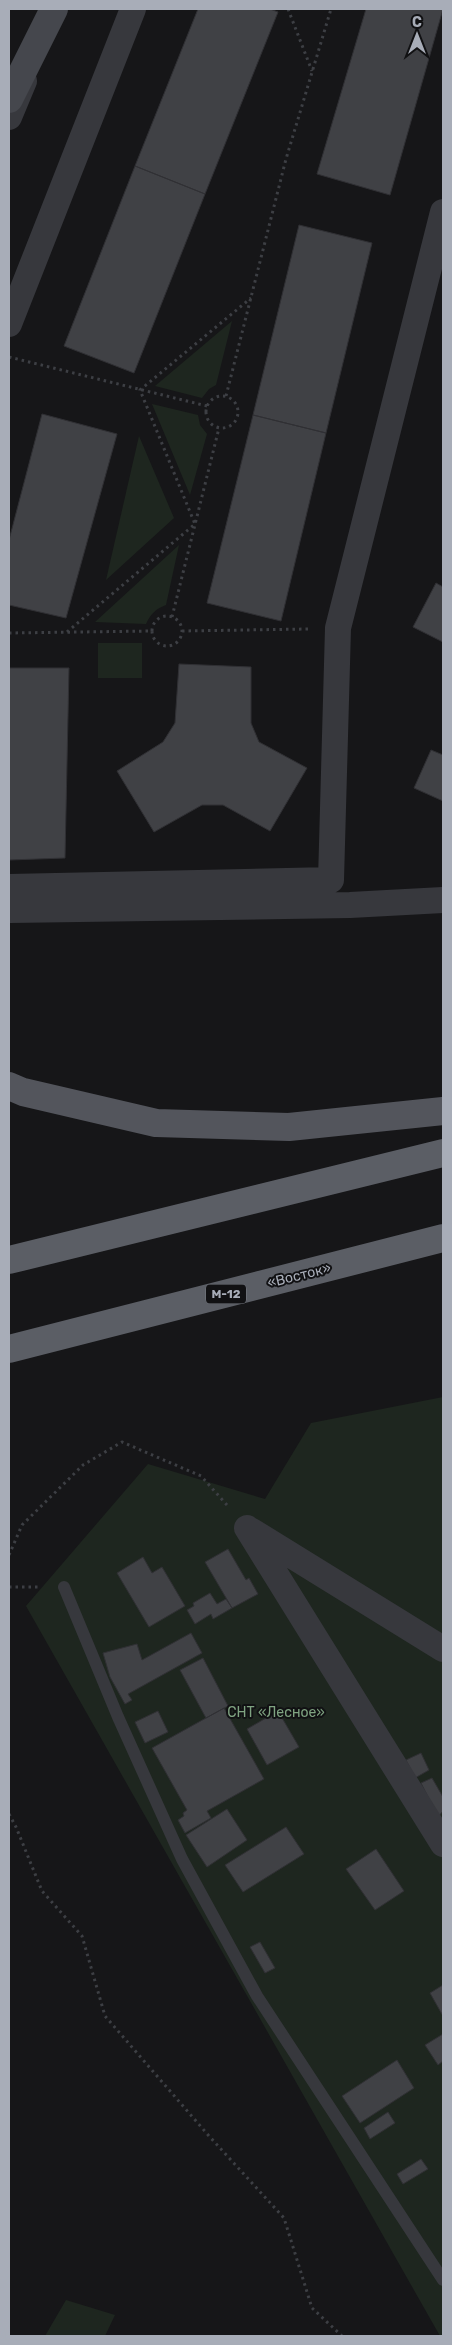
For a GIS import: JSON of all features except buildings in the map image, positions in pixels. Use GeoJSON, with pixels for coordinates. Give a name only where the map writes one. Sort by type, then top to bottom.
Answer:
{"type":"FeatureCollection","features":[{"type":"Feature","properties":{"kind":"highway"},"geometry":{"type":"LineString","coordinates":[[9,1260],[443,1153]]}},
{"type":"Feature","properties":{"kind":"highway","name":"«Восток»"},"geometry":{"type":"LineString","coordinates":[[9,1349],[443,1238]]}},
{"type":"Feature","properties":{"kind":"main road"},"geometry":{"type":"LineString","coordinates":[[9,99],[54,9]]}},
{"type":"Feature","properties":{"kind":"main road"},"geometry":{"type":"LineString","coordinates":[[9,1086],[23,1092],[156,1123],[289,1127],[443,1111]]}},
{"type":"Feature","properties":{"kind":"street"},"geometry":{"type":"LineString","coordinates":[[9,117],[54,9]]}},
{"type":"Feature","properties":{"kind":"street"},"geometry":{"type":"LineString","coordinates":[[9,324],[133,9]]}},
{"type":"Feature","properties":{"kind":"street"},"geometry":{"type":"LineString","coordinates":[[9,887],[331,880],[338,628],[443,212]]}},
{"type":"Feature","properties":{"kind":"street"},"geometry":{"type":"LineString","coordinates":[[9,910],[350,905],[443,900]]}},
{"type":"Feature","properties":{"kind":"street"},"geometry":{"type":"LineString","coordinates":[[248,1528],[443,1649]]}},
{"type":"Feature","properties":{"kind":"street"},"geometry":{"type":"LineString","coordinates":[[248,1528],[443,1844]]}},
{"type":"Feature","properties":{"kind":"lane"},"geometry":{"type":"LineString","coordinates":[[64,1587],[118,1717],[182,1859],[224,1936],[257,1996],[443,2280]]}},
{"type":"Feature","properties":{"kind":"path"},"geometry":{"type":"LineString","coordinates":[[288,9],[312,71]]}},
{"type":"Feature","properties":{"kind":"path"},"geometry":{"type":"LineString","coordinates":[[226,396],[286,159],[331,9]]}},
{"type":"Feature","properties":{"kind":"path"},"geometry":{"type":"LineString","coordinates":[[140,390],[251,298]]}},
{"type":"Feature","properties":{"kind":"path"},"geometry":{"type":"LineString","coordinates":[[9,357],[207,406]]}},
{"type":"Feature","properties":{"kind":"path"},"geometry":{"type":"LineString","coordinates":[[140,390],[195,524]]}},
{"type":"Feature","properties":{"kind":"path"},"geometry":{"type":"LineString","coordinates":[[226,396],[236,403],[239,416],[231,426],[219,428],[208,421],[206,415],[207,406],[213,398],[226,396]]}},
{"type":"Feature","properties":{"kind":"path"},"geometry":{"type":"LineString","coordinates":[[172,617],[219,428]]}},
{"type":"Feature","properties":{"kind":"path"},"geometry":{"type":"LineString","coordinates":[[67,632],[195,524]]}},
{"type":"Feature","properties":{"kind":"path"},"geometry":{"type":"LineString","coordinates":[[161,617],[172,617],[181,625],[182,631],[177,642],[166,646],[156,641],[151,631],[156,620],[161,617]]}},
{"type":"Feature","properties":{"kind":"path"},"geometry":{"type":"LineString","coordinates":[[182,631],[338,628]]}},
{"type":"Feature","properties":{"kind":"path"},"geometry":{"type":"LineString","coordinates":[[9,634],[151,631]]}},
{"type":"Feature","properties":{"kind":"path"},"geometry":{"type":"LineString","coordinates":[[9,1555],[22,1525],[83,1465],[122,1442],[201,1476],[248,1528]]}},
{"type":"Feature","properties":{"kind":"path"},"geometry":{"type":"LineString","coordinates":[[9,1587],[64,1587]]}},
{"type":"Feature","properties":{"kind":"path"},"geometry":{"type":"LineString","coordinates":[[9,1814],[16,1826],[42,1891],[82,1936],[105,2016],[284,2218],[312,2308],[342,2336]]}},
{"type":"Feature","properties":{"kind":"green space"},"geometry":{"type":"Polygon","coordinates":[[[232,321],[216,385],[209,389],[202,398],[155,386],[232,321]]]}},
{"type":"Feature","properties":{"kind":"green space"},"geometry":{"type":"Polygon","coordinates":[[[152,404],[198,415],[200,425],[207,434],[190,495],[152,404]]]}},
{"type":"Feature","properties":{"kind":"green space"},"geometry":{"type":"Polygon","coordinates":[[[139,436],[174,518],[106,580],[139,436]]]}},
{"type":"Feature","properties":{"kind":"green space"},"geometry":{"type":"Polygon","coordinates":[[[179,545],[166,605],[154,612],[146,624],[95,622],[179,545]]]}},
{"type":"Feature","properties":{"kind":"green space"},"geometry":{"type":"Polygon","coordinates":[[[98,643],[142,643],[142,678],[98,678],[98,643]]]}},
{"type":"Feature","properties":{"kind":"green space","name":"СНТ «Лесное»"},"geometry":{"type":"Polygon","coordinates":[[[443,1397],[443,2336],[440,2336],[26,1606],[148,1464],[265,1499],[311,1423],[443,1397]]]}},
{"type":"Feature","properties":{"kind":"green space"},"geometry":{"type":"Polygon","coordinates":[[[66,2300],[115,2315],[105,2336],[45,2336],[66,2300]]]}}]}
